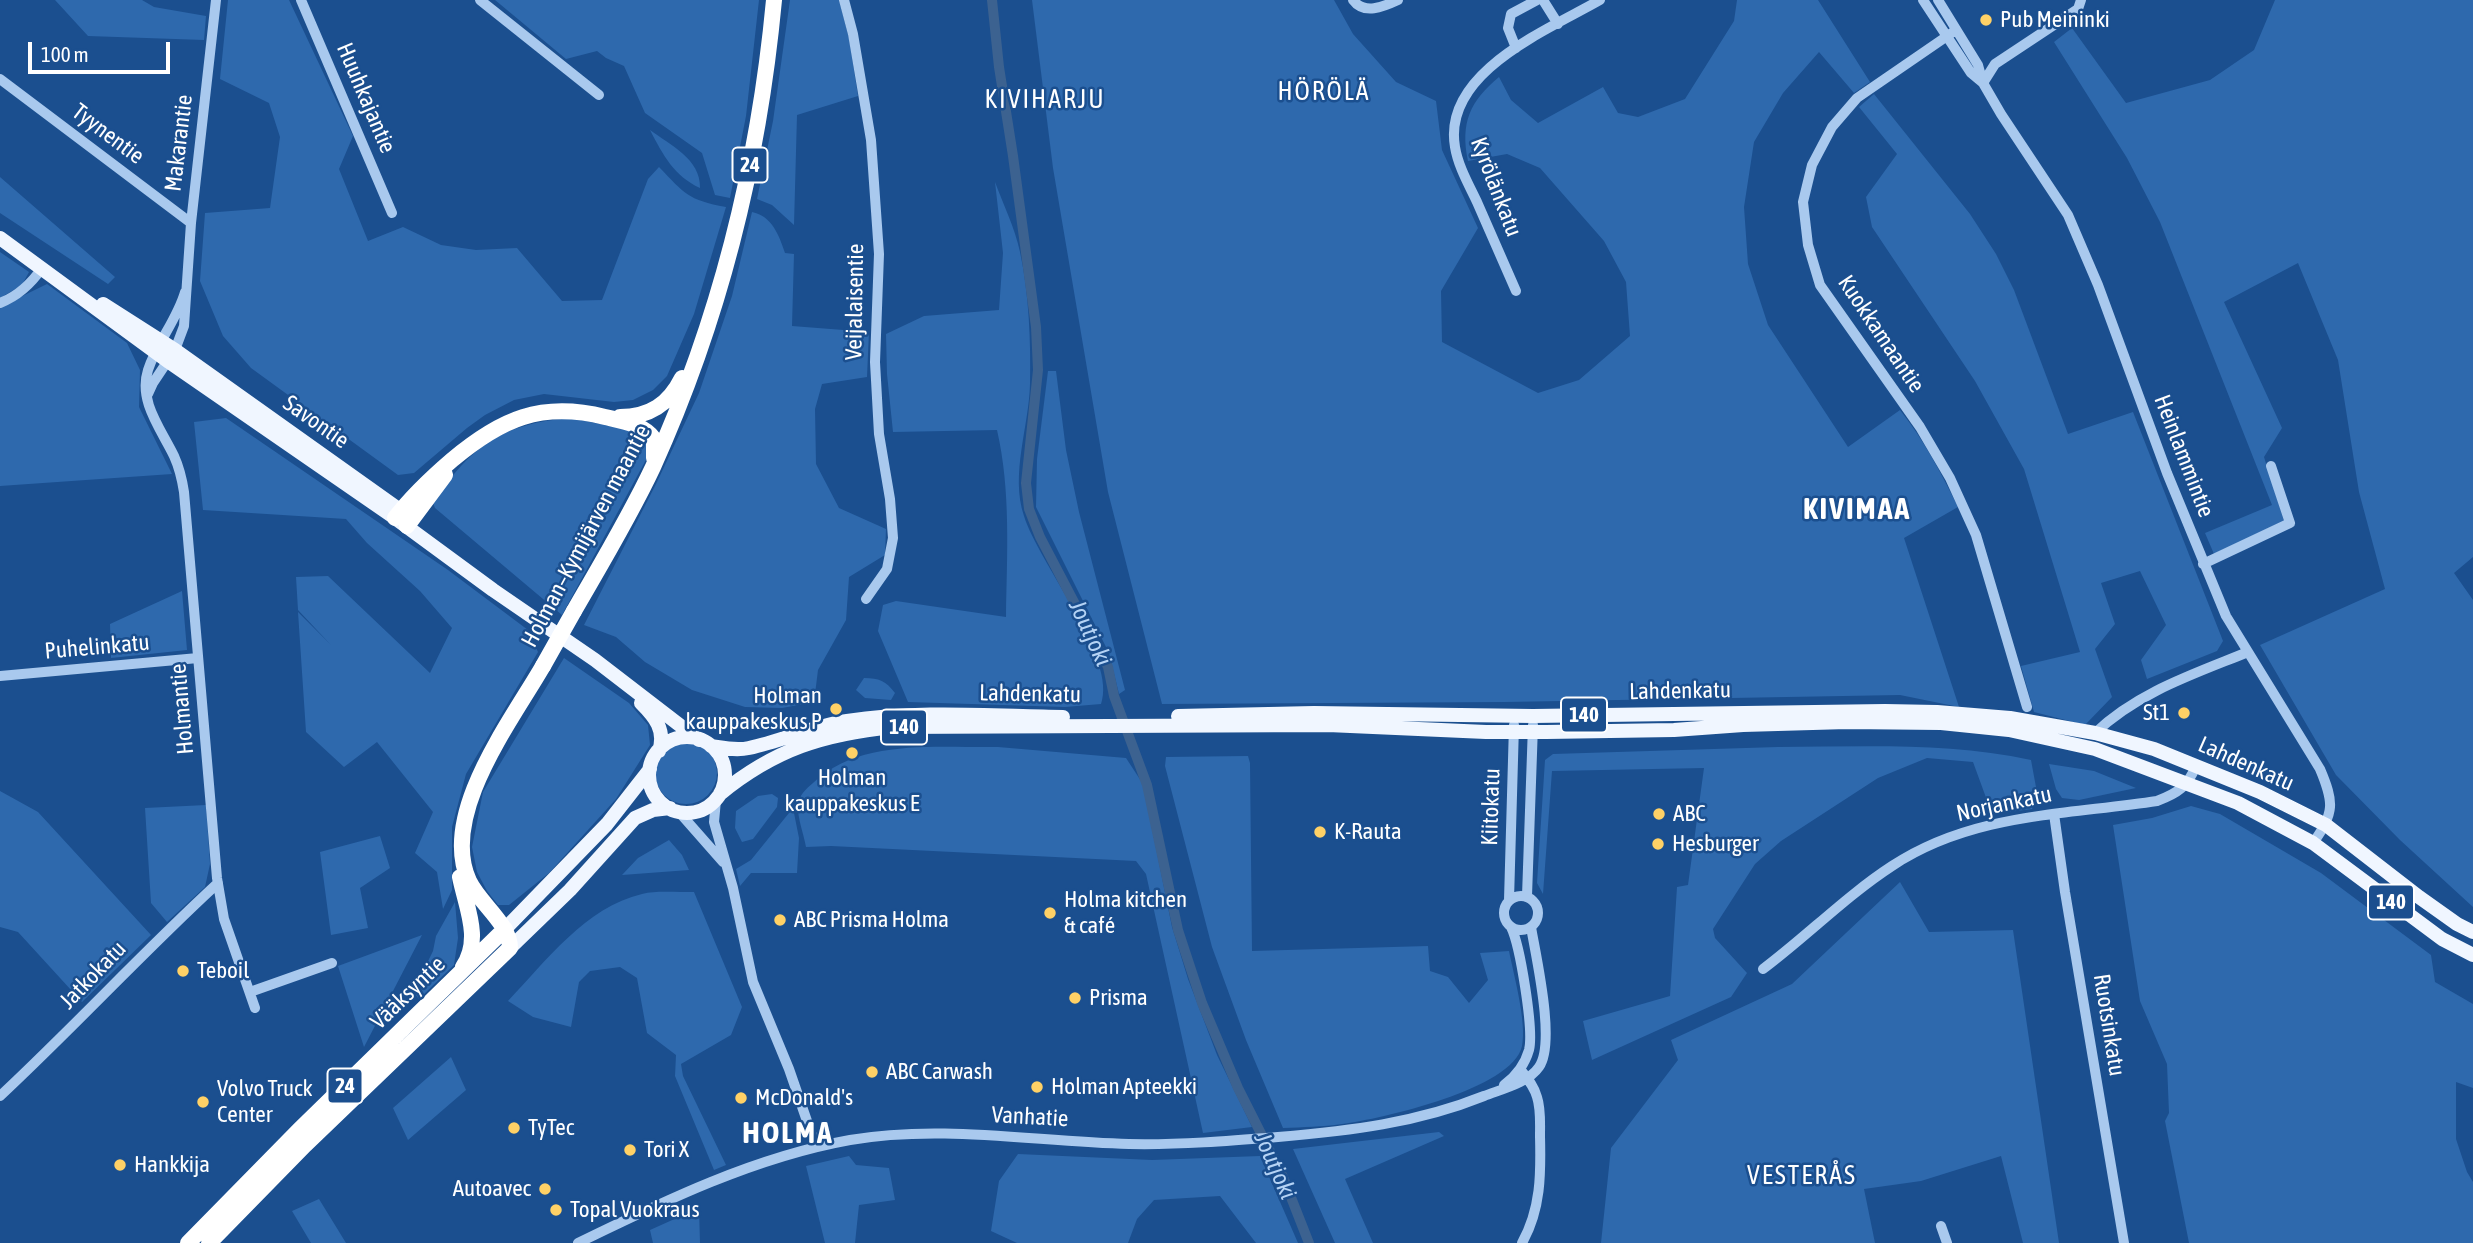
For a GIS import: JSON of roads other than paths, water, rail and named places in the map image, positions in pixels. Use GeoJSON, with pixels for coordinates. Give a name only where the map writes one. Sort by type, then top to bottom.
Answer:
{"type":"FeatureCollection","features":[{"type":"Feature","properties":{"kind":"highway","name":"Holman–Kymijärven maantie"},"geometry":{"type":"LineString","coordinates":[[510,948],[505,929],[484,906],[471,885],[460,850],[464,816],[477,783],[653,467],[687,386],[708,326],[739,216],[765,82],[774,0]]}},
{"type":"Feature","properties":{"kind":"highway"},"geometry":{"type":"LineString","coordinates":[[607,417],[638,416],[649,413],[664,403],[679,384],[708,326]]}},
{"type":"Feature","properties":{"kind":"highway"},"geometry":{"type":"LineString","coordinates":[[404,519],[463,451],[498,426],[532,413],[567,410],[633,425],[649,433],[656,445],[653,467]]}},
{"type":"Feature","properties":{"kind":"highway","name":"24"},"geometry":{"type":"LineString","coordinates":[[449,984],[467,960],[472,946],[471,922],[460,877],[460,850]]}},
{"type":"Feature","properties":{"kind":"highway","name":"Vääksyntie"},"geometry":{"type":"LineString","coordinates":[[188,1243],[300,1129],[505,929]]}},
{"type":"Feature","properties":{"kind":"highway","name":"Vääksyntie"},"geometry":{"type":"LineString","coordinates":[[209,1243],[314,1136],[510,948]]}},
{"type":"Feature","properties":{"kind":"main road","name":"Savontie"},"geometry":{"type":"LineString","coordinates":[[0,238],[404,519],[705,743]]}},
{"type":"Feature","properties":{"kind":"main road","name":"Savontie"},"geometry":{"type":"LineString","coordinates":[[611,672],[658,723],[662,737],[659,751]]}},
{"type":"Feature","properties":{"kind":"main road","name":"Lahdenkatu"},"geometry":{"type":"LineString","coordinates":[[718,797],[757,766],[779,754],[811,742],[857,731],[893,727],[1159,721],[1314,713],[1533,716],[1937,712],[2010,724],[2095,749],[2238,803],[2314,843],[2402,911],[2442,939],[2473,955]]}},
{"type":"Feature","properties":{"kind":"main road","name":"Lahdenkatu"},"geometry":{"type":"LineString","coordinates":[[705,743],[732,749],[748,748],[810,729],[885,716],[1104,722]]}},
{"type":"Feature","properties":{"kind":"main road","name":"Lahdenkatu"},"geometry":{"type":"LineString","coordinates":[[1159,721],[1514,732],[1674,730],[1847,722],[2045,723],[2154,749],[2260,792],[2326,825],[2419,897],[2473,932]]}},
{"type":"Feature","properties":{"kind":"main road","name":"140"},"geometry":{"type":"LineString","coordinates":[[659,751],[674,740],[690,738],[705,743]]}},
{"type":"Feature","properties":{"kind":"main road"},"geometry":{"type":"LineString","coordinates":[[705,743],[721,759],[724,767],[725,776],[718,797]]}},
{"type":"Feature","properties":{"kind":"main road"},"geometry":{"type":"LineString","coordinates":[[659,751],[650,768],[650,783],[653,792],[674,810]]}},
{"type":"Feature","properties":{"kind":"main road","name":"Vääksyntie"},"geometry":{"type":"LineString","coordinates":[[505,929],[607,824],[650,768]]}},
{"type":"Feature","properties":{"kind":"main road","name":"140"},"geometry":{"type":"LineString","coordinates":[[674,810],[701,811],[718,797]]}},
{"type":"Feature","properties":{"kind":"main road","name":"Vääksyntie"},"geometry":{"type":"LineString","coordinates":[[510,948],[570,890],[635,818],[653,810],[674,810]]}},
{"type":"Feature","properties":{"kind":"street","name":"Makarantie"},"geometry":{"type":"LineString","coordinates":[[172,356],[184,326],[191,223],[216,0]]}},
{"type":"Feature","properties":{"kind":"street","name":"Huuhkajantie"},"geometry":{"type":"LineString","coordinates":[[301,0],[392,212]]}},
{"type":"Feature","properties":{"kind":"street"},"geometry":{"type":"LineString","coordinates":[[480,0],[599,95]]}},
{"type":"Feature","properties":{"kind":"street","name":"Veijalaisentie"},"geometry":{"type":"LineString","coordinates":[[844,0],[853,34],[871,141],[879,254],[875,362],[879,434],[890,499],[893,538],[887,569],[866,599]]}},
{"type":"Feature","properties":{"kind":"street"},"geometry":{"type":"LineString","coordinates":[[1353,0],[1359,8],[1367,10],[1398,0]]}},
{"type":"Feature","properties":{"kind":"street"},"geometry":{"type":"LineString","coordinates":[[1517,48],[1508,28],[1511,14],[1537,0]]}},
{"type":"Feature","properties":{"kind":"street"},"geometry":{"type":"LineString","coordinates":[[1543,0],[1558,24]]}},
{"type":"Feature","properties":{"kind":"street","name":"Kyrölänkatu"},"geometry":{"type":"LineString","coordinates":[[1516,291],[1460,164],[1454,134],[1458,109],[1481,75],[1517,48],[1600,0]]}},
{"type":"Feature","properties":{"kind":"street","name":"Heinlammintie"},"geometry":{"type":"LineString","coordinates":[[1923,0],[1971,73],[1983,83],[2075,230],[2203,564],[2226,616],[2320,769],[2331,802],[2326,825]]}},
{"type":"Feature","properties":{"kind":"street","name":"Heinlammintie"},"geometry":{"type":"LineString","coordinates":[[1938,0],[1978,65],[1983,83]]}},
{"type":"Feature","properties":{"kind":"street"},"geometry":{"type":"LineString","coordinates":[[1983,83],[1995,64],[2078,9],[2081,0]]}},
{"type":"Feature","properties":{"kind":"street","name":"Kuokkamaantie"},"geometry":{"type":"LineString","coordinates":[[1956,30],[1857,98],[1832,127],[1812,165],[1803,202],[1808,245],[1820,285],[1920,427],[1950,478],[1976,536],[2027,707]]}},
{"type":"Feature","properties":{"kind":"street","name":"Tyynentie"},"geometry":{"type":"LineString","coordinates":[[0,79],[191,223]]}},
{"type":"Feature","properties":{"kind":"street"},"geometry":{"type":"LineString","coordinates":[[0,303],[12,298],[28,285],[42,268]]}},
{"type":"Feature","properties":{"kind":"street","name":"Makarantie"},"geometry":{"type":"LineString","coordinates":[[159,347],[180,308],[185,292]]}},
{"type":"Feature","properties":{"kind":"street","name":"Holmantie"},"geometry":{"type":"LineString","coordinates":[[159,347],[148,368],[145,384],[150,407],[173,455],[181,479],[192,568],[218,884],[224,919],[255,1008]]}},
{"type":"Feature","properties":{"kind":"street"},"geometry":{"type":"LineString","coordinates":[[150,407],[150,389],[172,356]]}},
{"type":"Feature","properties":{"kind":"street"},"geometry":{"type":"LineString","coordinates":[[2203,564],[2290,523],[2271,466]]}},
{"type":"Feature","properties":{"kind":"street"},"geometry":{"type":"LineString","coordinates":[[2095,733],[2111,718],[2146,695],[2248,652]]}},
{"type":"Feature","properties":{"kind":"street","name":"Puhelinkatu"},"geometry":{"type":"LineString","coordinates":[[0,676],[198,659]]}},
{"type":"Feature","properties":{"kind":"street","name":"Kiitokatu"},"geometry":{"type":"LineString","coordinates":[[1509,900],[1515,715]]}},
{"type":"Feature","properties":{"kind":"street","name":"Kiitokatu"},"geometry":{"type":"LineString","coordinates":[[1527,897],[1533,716]]}},
{"type":"Feature","properties":{"kind":"street"},"geometry":{"type":"LineString","coordinates":[[2189,783],[2196,766]]}},
{"type":"Feature","properties":{"kind":"street","name":"Norjankatu"},"geometry":{"type":"LineString","coordinates":[[1763,969],[1894,864],[1969,829],[1998,822],[2157,802],[2173,795],[2189,783]]}},
{"type":"Feature","properties":{"kind":"street"},"geometry":{"type":"LineString","coordinates":[[718,797],[714,822],[753,982],[789,1069],[816,1147]]}},
{"type":"Feature","properties":{"kind":"street"},"geometry":{"type":"LineString","coordinates":[[674,810],[726,865]]}},
{"type":"Feature","properties":{"kind":"street","name":"Ruotsinkatu"},"geometry":{"type":"LineString","coordinates":[[2054,814],[2124,1243]]}},
{"type":"Feature","properties":{"kind":"street"},"geometry":{"type":"LineString","coordinates":[[2314,843],[2326,825]]}},
{"type":"Feature","properties":{"kind":"street","name":"Jatkokatu"},"geometry":{"type":"LineString","coordinates":[[0,1096],[48,1052],[154,942],[218,884]]}},
{"type":"Feature","properties":{"kind":"street"},"geometry":{"type":"LineString","coordinates":[[1511,927],[1521,930],[1531,927],[1537,919],[1536,904],[1527,897],[1518,895],[1509,900],[1503,913],[1516,943],[1530,1025],[1529,1048],[1523,1073],[1538,1098],[1541,1160],[1539,1200],[1531,1226],[1522,1243]]}},
{"type":"Feature","properties":{"kind":"street"},"geometry":{"type":"LineString","coordinates":[[1523,1073],[1540,1067],[1547,1041],[1531,927]]}},
{"type":"Feature","properties":{"kind":"street"},"geometry":{"type":"LineString","coordinates":[[250,992],[332,963]]}},
{"type":"Feature","properties":{"kind":"street","name":"Vanhatie"},"geometry":{"type":"LineString","coordinates":[[578,1243],[740,1171],[816,1147],[852,1140],[900,1135],[996,1136],[1173,1144],[1342,1132],[1400,1123],[1465,1104],[1493,1093],[1523,1073]]}},
{"type":"Feature","properties":{"kind":"street"},"geometry":{"type":"LineString","coordinates":[[1941,1226],[1947,1243]]}},
{"type":"Feature","properties":{"kind":"waterway","name":"Joutjoki"},"geometry":{"type":"LineString","coordinates":[[992,0],[1036,327],[1038,370],[1026,483],[1029,509],[1040,537],[1108,667],[1114,696],[1147,785],[1178,930],[1202,1003],[1238,1088],[1283,1177],[1309,1243]]}},
{"type":"Feature","properties":{"kind":"place","name":"Pub Meininki"},"geometry":{"type":"Point","coordinates":[1986,20]}},
{"type":"Feature","properties":{"kind":"place","name":"Holman kauppakeskus P"},"geometry":{"type":"Point","coordinates":[836,709]}},
{"type":"Feature","properties":{"kind":"place","name":"St1"},"geometry":{"type":"Point","coordinates":[2184,713]}},
{"type":"Feature","properties":{"kind":"place","name":"Holman kauppakeskus E"},"geometry":{"type":"Point","coordinates":[852,753]}},
{"type":"Feature","properties":{"kind":"place","name":"ABC"},"geometry":{"type":"Point","coordinates":[1659,814]}},
{"type":"Feature","properties":{"kind":"place","name":"K-Rauta"},"geometry":{"type":"Point","coordinates":[1320,832]}},
{"type":"Feature","properties":{"kind":"place","name":"Hesburger"},"geometry":{"type":"Point","coordinates":[1658,844]}},
{"type":"Feature","properties":{"kind":"place","name":"Holma kitchen & café"},"geometry":{"type":"Point","coordinates":[1050,913]}},
{"type":"Feature","properties":{"kind":"place","name":"ABC Prisma Holma"},"geometry":{"type":"Point","coordinates":[780,920]}},
{"type":"Feature","properties":{"kind":"place","name":"Teboil"},"geometry":{"type":"Point","coordinates":[183,971]}},
{"type":"Feature","properties":{"kind":"place","name":"Prisma"},"geometry":{"type":"Point","coordinates":[1075,998]}},
{"type":"Feature","properties":{"kind":"place","name":"ABC Carwash"},"geometry":{"type":"Point","coordinates":[872,1072]}},
{"type":"Feature","properties":{"kind":"place","name":"Holman Apteekki"},"geometry":{"type":"Point","coordinates":[1037,1087]}},
{"type":"Feature","properties":{"kind":"place","name":"McDonald's"},"geometry":{"type":"Point","coordinates":[741,1098]}},
{"type":"Feature","properties":{"kind":"place","name":"Volvo Truck Center"},"geometry":{"type":"Point","coordinates":[203,1102]}},
{"type":"Feature","properties":{"kind":"place","name":"TyTec"},"geometry":{"type":"Point","coordinates":[514,1128]}},
{"type":"Feature","properties":{"kind":"place","name":"Tori X"},"geometry":{"type":"Point","coordinates":[630,1150]}},
{"type":"Feature","properties":{"kind":"place","name":"Hankkija"},"geometry":{"type":"Point","coordinates":[120,1165]}},
{"type":"Feature","properties":{"kind":"place","name":"Autoavec"},"geometry":{"type":"Point","coordinates":[545,1189]}},
{"type":"Feature","properties":{"kind":"place","name":"Topal Vuokraus"},"geometry":{"type":"Point","coordinates":[556,1210]}},
{"type":"Feature","properties":{"kind":"district","name":"HÖRÖLÄ"},"geometry":{"type":"Point","coordinates":[1324,92]}},
{"type":"Feature","properties":{"kind":"district","name":"KIVIHARJU"},"geometry":{"type":"Point","coordinates":[1045,100]}},
{"type":"Feature","properties":{"kind":"district","name":"KIVIMAA"},"geometry":{"type":"Point","coordinates":[1857,510]}},
{"type":"Feature","properties":{"kind":"district","name":"HOLMA"},"geometry":{"type":"Point","coordinates":[788,1134]}},
{"type":"Feature","properties":{"kind":"district","name":"VESTERÅS"},"geometry":{"type":"Point","coordinates":[1802,1176]}}]}
